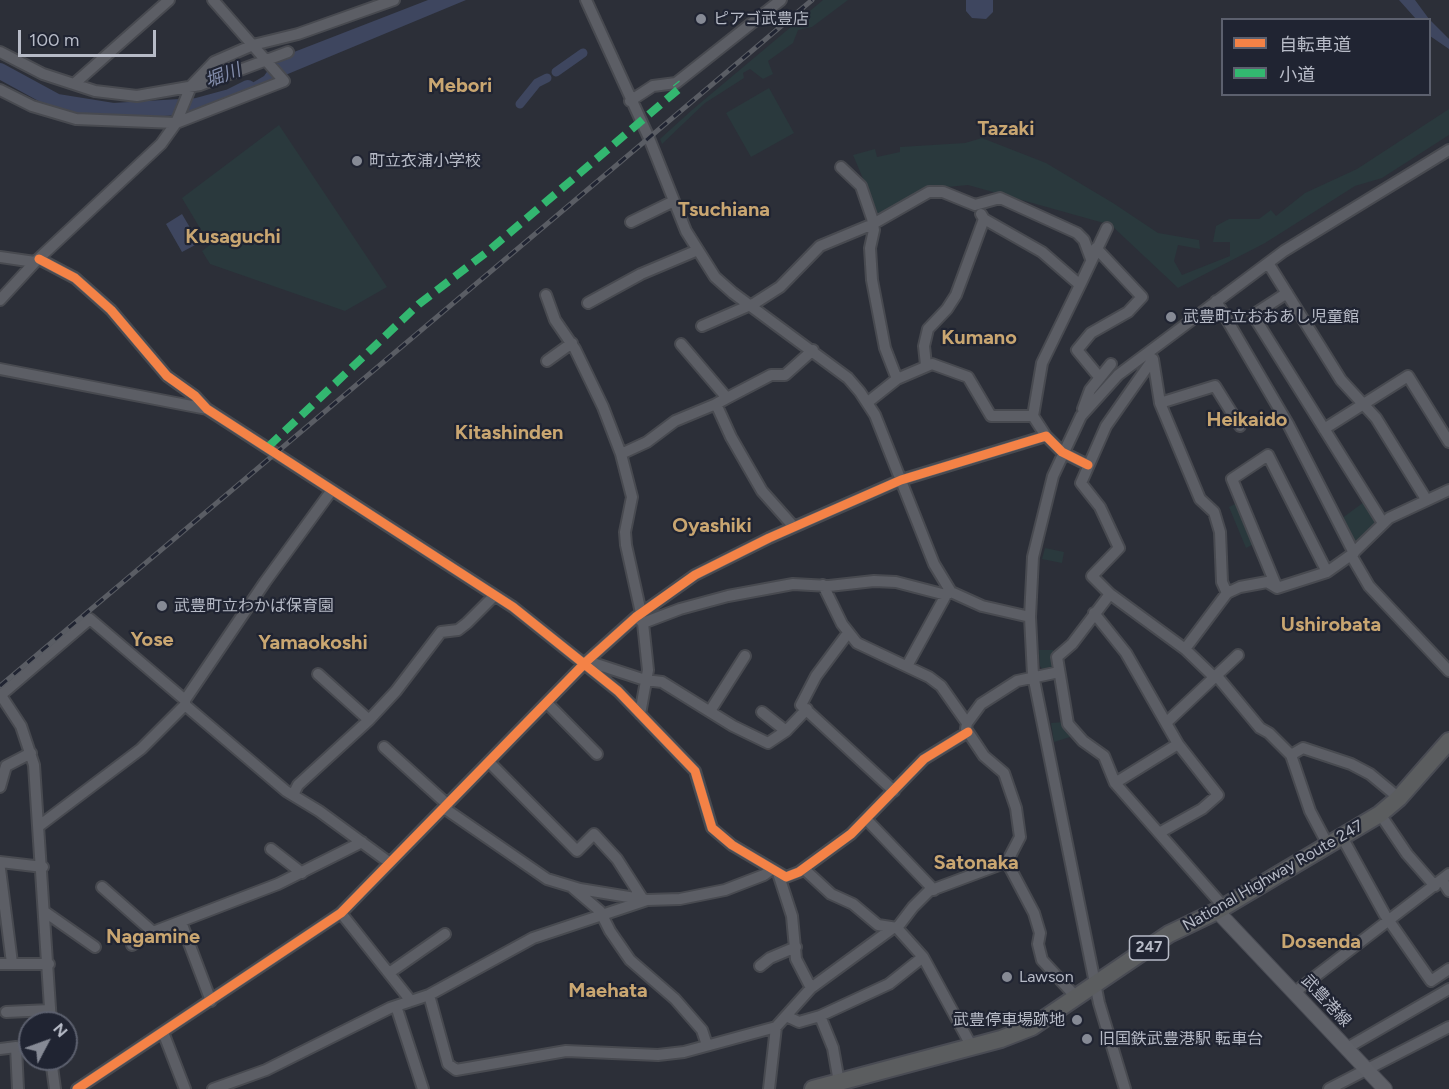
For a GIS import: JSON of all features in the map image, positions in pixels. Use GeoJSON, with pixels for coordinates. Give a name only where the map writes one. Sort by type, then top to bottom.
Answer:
{"type":"FeatureCollection","features":[{"type":"Feature","properties":{"kind":"highway","name":"National Highway Route 247"},"geometry":{"type":"LineString","coordinates":[[813,1089],[972,1047],[1032,1027],[1169,934],[1220,909],[1380,814],[1400,798],[1449,741]]}},
{"type":"Feature","properties":{"kind":"main road","name":"武豊港線"},"geometry":{"type":"LineString","coordinates":[[1220,909],[1385,1089]]}},
{"type":"Feature","properties":{"kind":"street"},"geometry":{"type":"LineString","coordinates":[[74,84],[170,0]]}},
{"type":"Feature","properties":{"kind":"street"},"geometry":{"type":"LineString","coordinates":[[0,90],[32,106],[76,119],[176,123],[284,81],[213,0]]}},
{"type":"Feature","properties":{"kind":"street"},"geometry":{"type":"LineString","coordinates":[[0,300],[37,260],[153,153],[176,123],[191,86],[214,62],[253,45],[298,34],[394,0]]}},
{"type":"Feature","properties":{"kind":"street"},"geometry":{"type":"LineString","coordinates":[[586,0],[674,201],[698,250],[715,277],[848,378],[868,402],[948,594]]}},
{"type":"Feature","properties":{"kind":"street"},"geometry":{"type":"LineString","coordinates":[[630,101],[653,86],[676,83],[781,0]]}},
{"type":"Feature","properties":{"kind":"street"},"geometry":{"type":"LineString","coordinates":[[0,52],[43,74],[95,91],[137,96],[200,85],[288,52]]}},
{"type":"Feature","properties":{"kind":"street"},"geometry":{"type":"LineString","coordinates":[[1081,416],[1118,375],[1268,263],[1449,150]]}},
{"type":"Feature","properties":{"kind":"street"},"geometry":{"type":"LineString","coordinates":[[841,167],[861,186],[873,224],[872,280],[885,348],[897,379]]}},
{"type":"Feature","properties":{"kind":"street"},"geometry":{"type":"LineString","coordinates":[[702,326],[750,305],[780,287],[816,249],[873,224],[929,192],[944,192],[975,205],[984,219],[1042,252],[1080,285]]}},
{"type":"Feature","properties":{"kind":"street"},"geometry":{"type":"LineString","coordinates":[[975,205],[1000,198],[1077,232],[1084,240],[1091,259]]}},
{"type":"Feature","properties":{"kind":"street"},"geometry":{"type":"LineString","coordinates":[[631,222],[674,201]]}},
{"type":"Feature","properties":{"kind":"street"},"geometry":{"type":"LineString","coordinates":[[926,365],[924,346],[928,329],[947,309],[956,295],[984,219]]}},
{"type":"Feature","properties":{"kind":"street"},"geometry":{"type":"LineString","coordinates":[[1088,465],[1062,452],[1046,436],[1034,416],[1042,363],[1107,228]]}},
{"type":"Feature","properties":{"kind":"street"},"geometry":{"type":"LineString","coordinates":[[1096,248],[1142,297],[1128,312],[1091,333],[1077,350],[1100,378]]}},
{"type":"Feature","properties":{"kind":"street"},"geometry":{"type":"LineString","coordinates":[[588,303],[641,274],[698,250]]}},
{"type":"Feature","properties":{"kind":"street"},"geometry":{"type":"LineString","coordinates":[[0,257],[37,260],[75,278],[111,310],[167,376],[195,396],[207,409],[513,607],[586,662],[618,691],[695,771],[712,828],[732,845],[786,878],[804,869],[867,820],[924,759],[967,727],[987,700],[1017,681],[1034,675],[1059,672]]}},
{"type":"Feature","properties":{"kind":"street"},"geometry":{"type":"LineString","coordinates":[[1268,263],[1341,380],[1376,418],[1426,499]]}},
{"type":"Feature","properties":{"kind":"street"},"geometry":{"type":"LineString","coordinates":[[1287,293],[1253,315],[1383,523]]}},
{"type":"Feature","properties":{"kind":"street"},"geometry":{"type":"LineString","coordinates":[[546,295],[555,320],[572,344],[603,407],[621,454],[632,497],[625,532],[626,544],[640,617],[648,680],[640,714]]}},
{"type":"Feature","properties":{"kind":"street"},"geometry":{"type":"LineString","coordinates":[[1216,301],[1288,424],[1369,586],[1449,671]]}},
{"type":"Feature","properties":{"kind":"street"},"geometry":{"type":"LineString","coordinates":[[547,361],[572,344]]}},
{"type":"Feature","properties":{"kind":"street"},"geometry":{"type":"LineString","coordinates":[[681,344],[727,398]]}},
{"type":"Feature","properties":{"kind":"street"},"geometry":{"type":"LineString","coordinates":[[621,454],[647,442],[675,421],[716,404],[771,375],[785,375],[813,350]]}},
{"type":"Feature","properties":{"kind":"street"},"geometry":{"type":"LineString","coordinates":[[1227,593],[1222,582],[1220,532],[1214,513],[1200,499],[1160,403],[1153,359],[1130,388],[1106,426],[1081,483],[1100,507],[1119,548],[1092,576],[1110,594],[1185,649],[1215,676],[1260,728],[1269,732],[1291,755],[1303,794],[1431,981],[1449,969]]}},
{"type":"Feature","properties":{"kind":"street"},"geometry":{"type":"LineString","coordinates":[[868,402],[897,379],[926,365],[948,369],[968,378],[991,416],[1034,416]]}},
{"type":"Feature","properties":{"kind":"street"},"geometry":{"type":"LineString","coordinates":[[1125,1089],[1095,984],[1034,675],[1030,616],[1033,557],[1039,525],[1062,452],[1081,416],[1090,390],[1110,365],[1130,388]]}},
{"type":"Feature","properties":{"kind":"street"},"geometry":{"type":"LineString","coordinates":[[0,369],[86,388],[207,409]]}},
{"type":"Feature","properties":{"kind":"street"},"geometry":{"type":"LineString","coordinates":[[1324,429],[1408,376],[1449,442]]}},
{"type":"Feature","properties":{"kind":"street"},"geometry":{"type":"LineString","coordinates":[[1160,403],[1215,386],[1240,426]]}},
{"type":"Feature","properties":{"kind":"street"},"geometry":{"type":"LineString","coordinates":[[716,404],[762,491],[794,527]]}},
{"type":"Feature","properties":{"kind":"street"},"geometry":{"type":"LineString","coordinates":[[77,1089],[341,913],[586,662],[640,617],[711,566],[901,480],[1046,436]]}},
{"type":"Feature","properties":{"kind":"street"},"geometry":{"type":"LineString","coordinates":[[1277,588],[1232,479],[1268,455],[1327,572]]}},
{"type":"Feature","properties":{"kind":"street"},"geometry":{"type":"LineString","coordinates":[[39,826],[141,749],[185,703],[332,490]]}},
{"type":"Feature","properties":{"kind":"street"},"geometry":{"type":"LineString","coordinates":[[1185,649],[1227,593],[1240,587],[1267,582],[1277,588],[1327,572],[1353,554],[1383,523],[1426,499],[1449,490]]}},
{"type":"Feature","properties":{"kind":"street"},"geometry":{"type":"LineString","coordinates":[[640,617],[760,589],[793,584],[823,585],[874,581],[896,582],[948,594],[982,606],[1030,616]]}},
{"type":"Feature","properties":{"kind":"street"},"geometry":{"type":"LineString","coordinates":[[429,995],[448,1064],[456,1070],[566,1051],[658,1055],[707,1045],[776,1027],[811,988],[895,928],[913,907],[934,890],[1007,862],[1020,837],[1016,808],[1004,773],[984,756],[941,686],[907,666],[869,651],[848,633],[831,605],[823,585]]}},
{"type":"Feature","properties":{"kind":"street"},"geometry":{"type":"LineString","coordinates":[[907,666],[948,594]]}},
{"type":"Feature","properties":{"kind":"street"},"geometry":{"type":"LineString","coordinates":[[1110,594],[1072,644],[1057,657],[1068,724],[1083,741],[1104,756],[1115,783],[1220,909]]}},
{"type":"Feature","properties":{"kind":"street"},"geometry":{"type":"LineString","coordinates":[[293,795],[298,785],[369,720],[441,633],[458,630],[467,624],[494,596]]}},
{"type":"Feature","properties":{"kind":"street"},"geometry":{"type":"LineString","coordinates":[[1094,613],[1126,653],[1178,744],[1218,795],[1202,809],[1159,833]]}},
{"type":"Feature","properties":{"kind":"street"},"geometry":{"type":"LineString","coordinates":[[6,1012],[50,1010],[43,867],[31,753],[21,726],[0,695],[90,619],[293,795],[390,863]]}},
{"type":"Feature","properties":{"kind":"street"},"geometry":{"type":"LineString","coordinates":[[848,633],[816,676],[801,705],[894,791]]}},
{"type":"Feature","properties":{"kind":"street"},"geometry":{"type":"LineString","coordinates":[[1167,722],[1238,655]]}},
{"type":"Feature","properties":{"kind":"street"},"geometry":{"type":"LineString","coordinates":[[710,711],[745,656]]}},
{"type":"Feature","properties":{"kind":"street"},"geometry":{"type":"LineString","coordinates":[[586,662],[662,682],[768,742],[786,731],[807,710]]}},
{"type":"Feature","properties":{"kind":"street"},"geometry":{"type":"LineString","coordinates":[[318,674],[369,720]]}},
{"type":"Feature","properties":{"kind":"street"},"geometry":{"type":"LineString","coordinates":[[547,703],[590,752]]}},
{"type":"Feature","properties":{"kind":"street"},"geometry":{"type":"LineString","coordinates":[[762,712],[786,731]]}},
{"type":"Feature","properties":{"kind":"street"},"geometry":{"type":"LineString","coordinates":[[1115,783],[1178,744]]}},
{"type":"Feature","properties":{"kind":"street"},"geometry":{"type":"LineString","coordinates":[[384,747],[446,806],[547,879],[580,889],[644,899],[699,897],[740,885],[775,871]]}},
{"type":"Feature","properties":{"kind":"street"},"geometry":{"type":"LineString","coordinates":[[1291,755],[1303,748],[1351,764],[1370,774],[1400,798]]}},
{"type":"Feature","properties":{"kind":"street"},"geometry":{"type":"LineString","coordinates":[[0,787],[6,766],[31,753]]}},
{"type":"Feature","properties":{"kind":"street"},"geometry":{"type":"LineString","coordinates":[[489,762],[577,850],[594,834],[617,859],[644,899]]}},
{"type":"Feature","properties":{"kind":"street"},"geometry":{"type":"LineString","coordinates":[[1380,814],[1407,854],[1442,880],[1449,891]]}},
{"type":"Feature","properties":{"kind":"street"},"geometry":{"type":"LineString","coordinates":[[867,820],[934,890]]}},
{"type":"Feature","properties":{"kind":"street"},"geometry":{"type":"LineString","coordinates":[[132,945],[153,932],[302,873],[362,842]]}},
{"type":"Feature","properties":{"kind":"street"},"geometry":{"type":"LineString","coordinates":[[271,849],[302,873]]}},
{"type":"Feature","properties":{"kind":"street"},"geometry":{"type":"LineString","coordinates":[[0,862],[43,867]]}},
{"type":"Feature","properties":{"kind":"street"},"geometry":{"type":"LineString","coordinates":[[1007,862],[1034,913],[1040,933],[1038,944],[1042,960],[1077,998]]}},
{"type":"Feature","properties":{"kind":"street"},"geometry":{"type":"LineString","coordinates":[[0,869],[12,963]]}},
{"type":"Feature","properties":{"kind":"street"},"geometry":{"type":"LineString","coordinates":[[804,869],[831,894],[853,904],[878,925],[895,928],[923,957],[972,1047]]}},
{"type":"Feature","properties":{"kind":"street"},"geometry":{"type":"LineString","coordinates":[[775,871],[792,916],[802,975],[811,988]]}},
{"type":"Feature","properties":{"kind":"street"},"geometry":{"type":"LineString","coordinates":[[1295,992],[1442,880]]}},
{"type":"Feature","properties":{"kind":"street"},"geometry":{"type":"LineString","coordinates":[[570,885],[602,914],[630,960],[675,999],[702,1030],[707,1045]]}},
{"type":"Feature","properties":{"kind":"street"},"geometry":{"type":"LineString","coordinates":[[102,887],[153,932]]}},
{"type":"Feature","properties":{"kind":"street"},"geometry":{"type":"LineString","coordinates":[[213,1089],[266,1070],[396,1006],[429,995],[518,945],[644,899]]}},
{"type":"Feature","properties":{"kind":"street"},"geometry":{"type":"LineString","coordinates":[[45,912],[95,947]]}},
{"type":"Feature","properties":{"kind":"street"},"geometry":{"type":"LineString","coordinates":[[341,913],[411,1001]]}},
{"type":"Feature","properties":{"kind":"street"},"geometry":{"type":"LineString","coordinates":[[180,922],[211,1001]]}},
{"type":"Feature","properties":{"kind":"street"},"geometry":{"type":"LineString","coordinates":[[389,974],[445,934]]}},
{"type":"Feature","properties":{"kind":"street"},"geometry":{"type":"LineString","coordinates":[[760,966],[770,958],[796,947]]}},
{"type":"Feature","properties":{"kind":"street"},"geometry":{"type":"LineString","coordinates":[[786,1016],[799,1022],[820,1016],[890,984],[923,957]]}},
{"type":"Feature","properties":{"kind":"street"},"geometry":{"type":"LineString","coordinates":[[0,964],[49,964]]}},
{"type":"Feature","properties":{"kind":"street"},"geometry":{"type":"LineString","coordinates":[[1347,1048],[1448,990]]}},
{"type":"Feature","properties":{"kind":"street"},"geometry":{"type":"LineString","coordinates":[[396,1006],[423,1089]]}},
{"type":"Feature","properties":{"kind":"street"},"geometry":{"type":"LineString","coordinates":[[820,1016],[833,1048],[839,1082]]}},
{"type":"Feature","properties":{"kind":"street"},"geometry":{"type":"LineString","coordinates":[[769,1089],[776,1027]]}},
{"type":"Feature","properties":{"kind":"street"},"geometry":{"type":"LineString","coordinates":[[1329,1089],[1449,1027]]}},
{"type":"Feature","properties":{"kind":"street"},"geometry":{"type":"LineString","coordinates":[[164,1032],[185,1089]]}},
{"type":"Feature","properties":{"kind":"street"},"geometry":{"type":"LineString","coordinates":[[0,1049],[16,1047],[18,1089]]}},
{"type":"Feature","properties":{"kind":"street"},"geometry":{"type":"LineString","coordinates":[[53,1071],[55,1089]]}},
{"type":"Feature","properties":{"kind":"shaded area"},"geometry":{"type":"Polygon","coordinates":[[[823,0],[848,0],[812,27],[798,30],[793,43],[768,61],[773,74],[763,79],[750,69],[743,73],[744,78],[705,103],[662,144],[660,139],[692,110],[823,0]]]}},
{"type":"Feature","properties":{"kind":"shaded area"},"geometry":{"type":"Polygon","coordinates":[[[769,88],[794,133],[751,157],[726,113],[769,88]]]}},
{"type":"Feature","properties":{"kind":"shaded area"},"geometry":{"type":"Polygon","coordinates":[[[1449,109],[1449,135],[1382,178],[1355,186],[1265,243],[1178,288],[1111,225],[968,185],[926,189],[878,214],[853,155],[875,149],[877,157],[900,152],[900,147],[965,143],[982,138],[1046,163],[1158,233],[1199,240],[1200,249],[1178,245],[1174,261],[1182,275],[1230,256],[1230,242],[1213,242],[1216,226],[1229,219],[1259,219],[1271,210],[1276,216],[1305,193],[1357,169],[1449,109]]]}},
{"type":"Feature","properties":{"kind":"shaded area"},"geometry":{"type":"Polygon","coordinates":[[[279,125],[387,287],[345,311],[210,264],[202,251],[210,245],[182,198],[279,125]]]}},
{"type":"Feature","properties":{"kind":"shaded area"},"geometry":{"type":"Polygon","coordinates":[[[1364,502],[1375,519],[1374,524],[1353,544],[1341,519],[1364,502]]]}},
{"type":"Feature","properties":{"kind":"shaded area"},"geometry":{"type":"Polygon","coordinates":[[[1237,503],[1254,544],[1246,548],[1229,507],[1237,503]]]}},
{"type":"Feature","properties":{"kind":"shaded area"},"geometry":{"type":"Polygon","coordinates":[[[1045,548],[1064,552],[1062,563],[1042,559],[1045,548]]]}},
{"type":"Feature","properties":{"kind":"shaded area"},"geometry":{"type":"Polygon","coordinates":[[[1039,650],[1053,650],[1054,663],[1051,668],[1042,669],[1040,666],[1039,650]]]}},
{"type":"Feature","properties":{"kind":"shaded area"},"geometry":{"type":"Polygon","coordinates":[[[1064,722],[1073,736],[1054,742],[1051,723],[1064,722]]]}},
{"type":"Feature","properties":{"kind":"water"},"geometry":{"type":"Polygon","coordinates":[[[428,0],[466,0],[218,103],[264,76],[276,59],[428,0]]]}},
{"type":"Feature","properties":{"kind":"water"},"geometry":{"type":"Polygon","coordinates":[[[966,0],[993,0],[993,12],[986,19],[972,18],[966,11],[966,0]]]}},
{"type":"Feature","properties":{"kind":"water"},"geometry":{"type":"Polygon","coordinates":[[[1399,0],[1415,0],[1428,18],[1415,18],[1399,0]]]}},
{"type":"Feature","properties":{"kind":"water"},"geometry":{"type":"Polygon","coordinates":[[[1431,21],[1449,39],[1449,49],[1431,37],[1431,21]]]}},
{"type":"Feature","properties":{"kind":"water"},"geometry":{"type":"Polygon","coordinates":[[[182,214],[199,243],[182,252],[166,224],[182,214]]]}},
{"type":"Feature","properties":{"kind":"waterway"},"geometry":{"type":"LineString","coordinates":[[556,72],[583,53]]}},
{"type":"Feature","properties":{"kind":"waterway","name":"堀川"},"geometry":{"type":"LineString","coordinates":[[0,71],[57,102],[113,111],[197,106],[230,97],[248,88]]}},
{"type":"Feature","properties":{"kind":"waterway"},"geometry":{"type":"LineString","coordinates":[[520,104],[537,83],[547,78]]}},
{"type":"Feature","properties":{"kind":"railway"},"geometry":{"type":"LineString","coordinates":[[0,686],[812,0]]}},
{"type":"Feature","properties":{"kind":"marked path"},"geometry":{"type":"LineString","coordinates":[[268,447],[419,304],[487,252],[680,88],[676,83]]}},
{"type":"Feature","properties":{"kind":"cycle path"},"geometry":{"type":"LineString","coordinates":[[39,259],[75,278],[111,310],[167,376],[195,396],[207,409],[513,607],[618,691],[695,771],[712,828],[732,845],[786,877],[799,872],[851,834],[924,759],[968,732]]}},
{"type":"Feature","properties":{"kind":"cycle path"},"geometry":{"type":"LineString","coordinates":[[77,1089],[341,913],[587,661],[636,617],[695,575],[769,538],[901,480],[1046,436],[1062,452],[1088,465]]}},
{"type":"Feature","properties":{"kind":"place","name":"ピアゴ武豊店"},"geometry":{"type":"Point","coordinates":[701,19]}},
{"type":"Feature","properties":{"kind":"place","name":"町立衣浦小学校"},"geometry":{"type":"Point","coordinates":[357,161]}},
{"type":"Feature","properties":{"kind":"place","name":"武豊町立おおあし児童館"},"geometry":{"type":"Point","coordinates":[1171,317]}},
{"type":"Feature","properties":{"kind":"place","name":"武豊町立わかば保育園"},"geometry":{"type":"Point","coordinates":[162,606]}},
{"type":"Feature","properties":{"kind":"place","name":"Lawson"},"geometry":{"type":"Point","coordinates":[1007,977]}},
{"type":"Feature","properties":{"kind":"place","name":"武豊停車場跡地"},"geometry":{"type":"Point","coordinates":[1077,1020]}},
{"type":"Feature","properties":{"kind":"place","name":"旧国鉄武豊港駅 転車台"},"geometry":{"type":"Point","coordinates":[1087,1039]}},
{"type":"Feature","properties":{"kind":"district","name":"Mebori"},"geometry":{"type":"Point","coordinates":[460,86]}},
{"type":"Feature","properties":{"kind":"district","name":"Tazaki"},"geometry":{"type":"Point","coordinates":[1006,129]}},
{"type":"Feature","properties":{"kind":"district","name":"Tsuchiana"},"geometry":{"type":"Point","coordinates":[724,210]}},
{"type":"Feature","properties":{"kind":"district","name":"Kusaguchi"},"geometry":{"type":"Point","coordinates":[233,237]}},
{"type":"Feature","properties":{"kind":"district","name":"Kumano"},"geometry":{"type":"Point","coordinates":[979,338]}},
{"type":"Feature","properties":{"kind":"district","name":"Heikaido"},"geometry":{"type":"Point","coordinates":[1247,420]}},
{"type":"Feature","properties":{"kind":"district","name":"Kitashinden"},"geometry":{"type":"Point","coordinates":[509,433]}},
{"type":"Feature","properties":{"kind":"district","name":"Oyashiki"},"geometry":{"type":"Point","coordinates":[712,526]}},
{"type":"Feature","properties":{"kind":"district","name":"Ushirobata"},"geometry":{"type":"Point","coordinates":[1331,625]}},
{"type":"Feature","properties":{"kind":"district","name":"Yose"},"geometry":{"type":"Point","coordinates":[152,640]}},
{"type":"Feature","properties":{"kind":"district","name":"Yamaokoshi"},"geometry":{"type":"Point","coordinates":[313,643]}},
{"type":"Feature","properties":{"kind":"district","name":"Satonaka"},"geometry":{"type":"Point","coordinates":[976,863]}},
{"type":"Feature","properties":{"kind":"district","name":"Nagamine"},"geometry":{"type":"Point","coordinates":[153,937]}},
{"type":"Feature","properties":{"kind":"district","name":"Dosenda"},"geometry":{"type":"Point","coordinates":[1321,942]}},
{"type":"Feature","properties":{"kind":"district","name":"Maehata"},"geometry":{"type":"Point","coordinates":[608,991]}}]}
